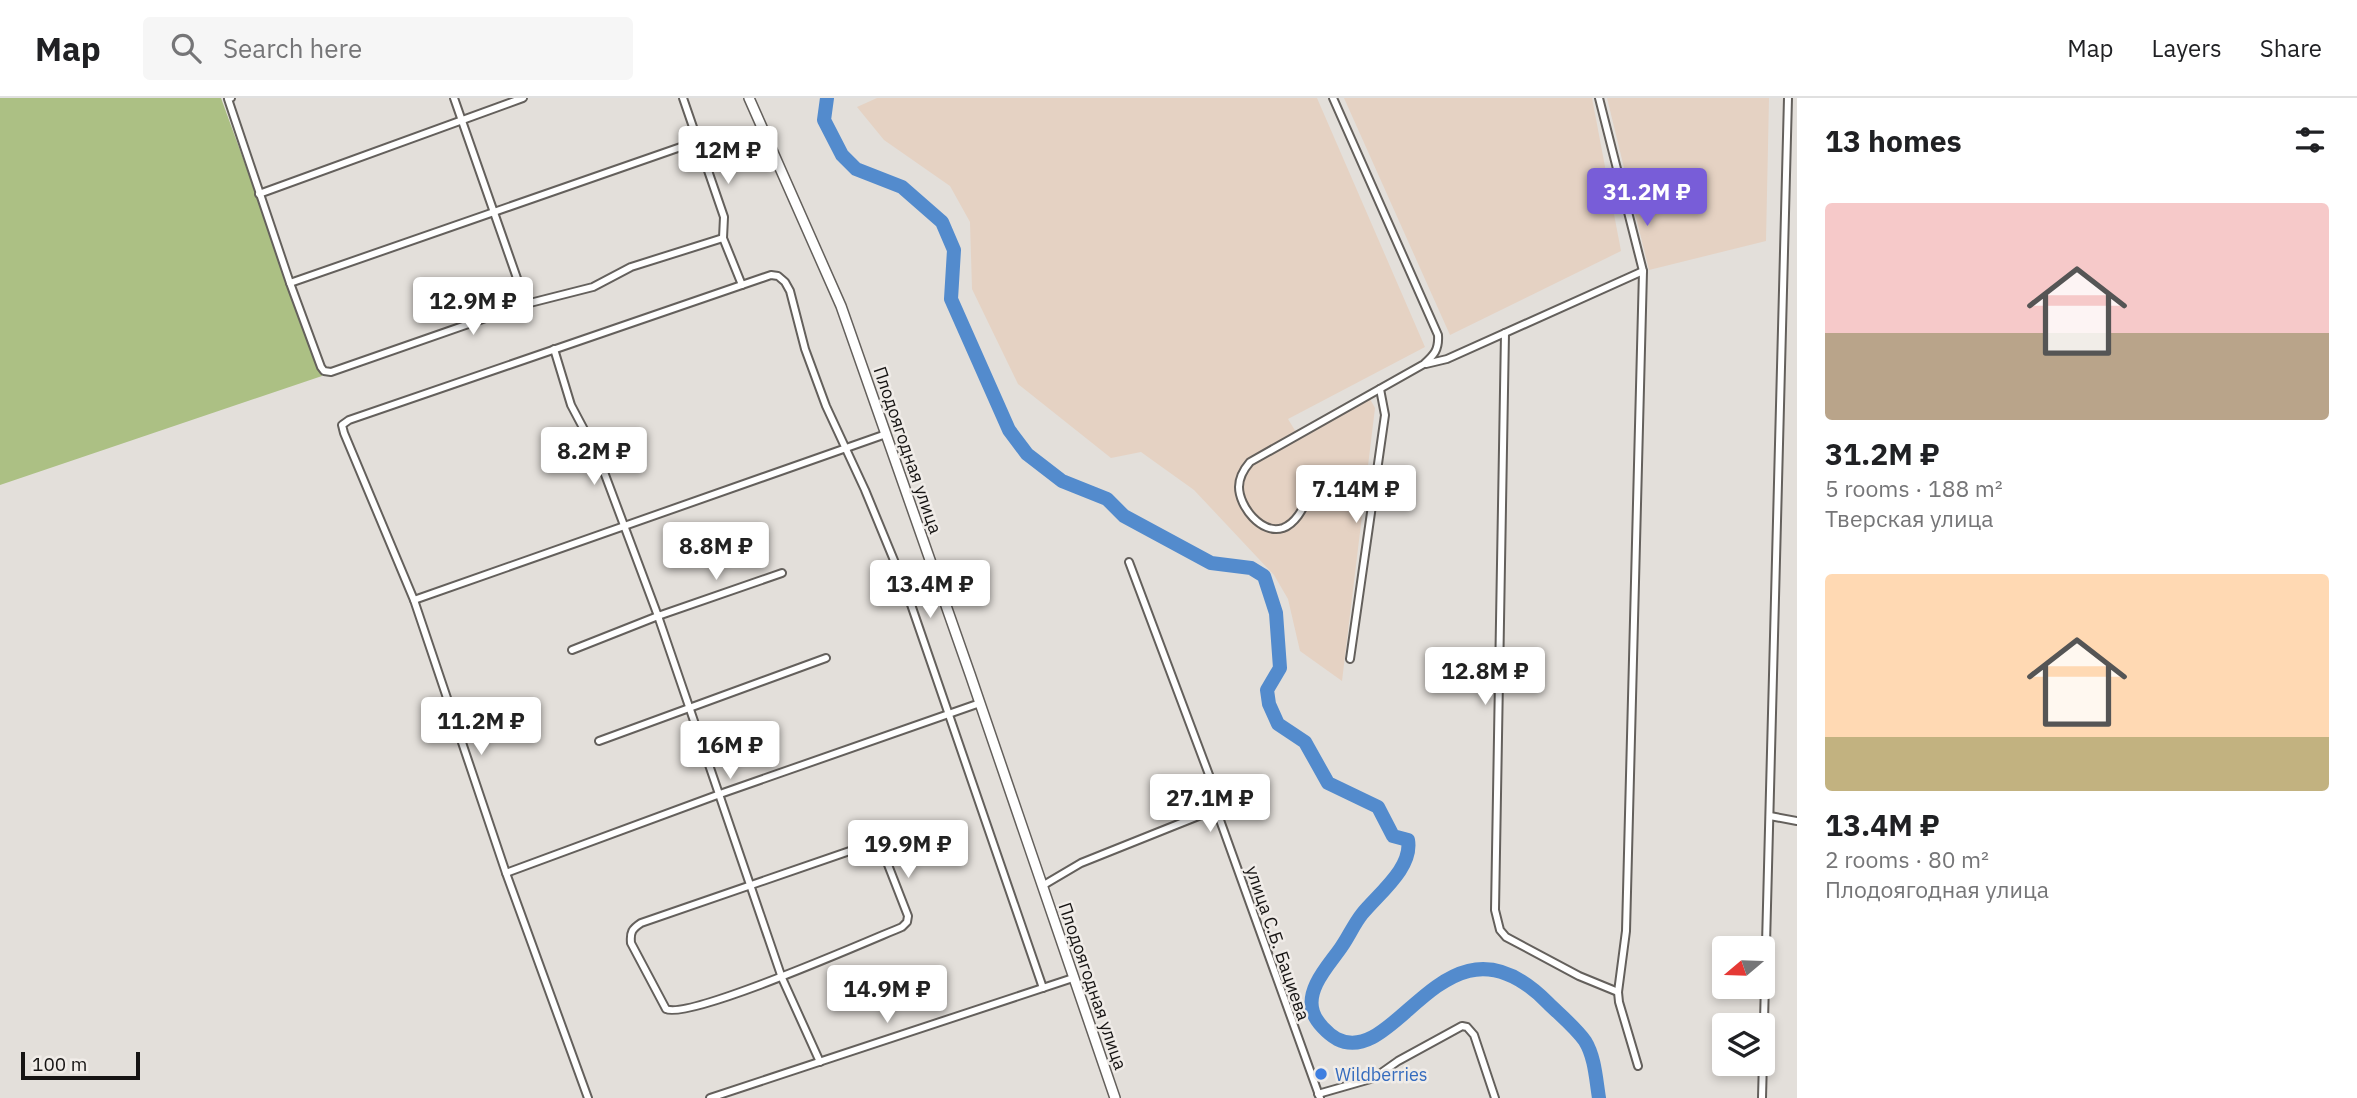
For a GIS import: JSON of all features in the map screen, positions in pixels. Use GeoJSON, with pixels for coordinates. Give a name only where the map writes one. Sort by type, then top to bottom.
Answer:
{"type":"FeatureCollection","features":[{"type":"Feature","properties":{"kind":"street"},"geometry":{"type":"LineString","coordinates":[[231,98],[228,99],[290,283],[321,367],[331,372],[526,304],[593,287],[631,267],[723,238]]}},
{"type":"Feature","properties":{"kind":"street"},"geometry":{"type":"LineString","coordinates":[[454,98],[526,304]]}},
{"type":"Feature","properties":{"kind":"street"},"geometry":{"type":"LineString","coordinates":[[260,194],[523,98]]}},
{"type":"Feature","properties":{"kind":"street"},"geometry":{"type":"LineString","coordinates":[[683,98],[724,216],[723,238],[741,285]]}},
{"type":"Feature","properties":{"kind":"street","name":"Плодоягодная улица"},"geometry":{"type":"LineString","coordinates":[[749,98],[841,306],[1115,1098]]}},
{"type":"Feature","properties":{"kind":"street"},"geometry":{"type":"LineString","coordinates":[[1310,494],[1292,523],[1275,529],[1258,522],[1249,513],[1242,501],[1240,478],[1250,462],[1424,364],[1436,353],[1439,345],[1438,335],[1333,98]]}},
{"type":"Feature","properties":{"kind":"street"},"geometry":{"type":"LineString","coordinates":[[1599,98],[1643,271],[1626,931],[1618,992],[1638,1066]]}},
{"type":"Feature","properties":{"kind":"street"},"geometry":{"type":"LineString","coordinates":[[1762,1098],[1788,98]]}},
{"type":"Feature","properties":{"kind":"street"},"geometry":{"type":"LineString","coordinates":[[290,283],[698,141]]}},
{"type":"Feature","properties":{"kind":"street"},"geometry":{"type":"LineString","coordinates":[[1424,364],[1447,359],[1643,271]]}},
{"type":"Feature","properties":{"kind":"street"},"geometry":{"type":"LineString","coordinates":[[588,1098],[506,873],[414,600],[342,425],[349,420],[771,275],[778,276],[790,291],[806,349],[844,449],[865,490],[905,587],[1043,988]]}},
{"type":"Feature","properties":{"kind":"street"},"geometry":{"type":"LineString","coordinates":[[1505,333],[1495,910],[1500,930],[1506,937],[1579,976],[1618,992]]}},
{"type":"Feature","properties":{"kind":"street"},"geometry":{"type":"LineString","coordinates":[[554,349],[571,405],[595,449],[658,616],[782,978],[820,1062]]}},
{"type":"Feature","properties":{"kind":"street"},"geometry":{"type":"LineString","coordinates":[[1350,659],[1385,415],[1380,389]]}},
{"type":"Feature","properties":{"kind":"street"},"geometry":{"type":"LineString","coordinates":[[414,600],[886,435]]}},
{"type":"Feature","properties":{"kind":"street","name":"улица С.Б. Бациева"},"geometry":{"type":"LineString","coordinates":[[1129,562],[1220,804],[1216,809],[1319,1096]]}},
{"type":"Feature","properties":{"kind":"street"},"geometry":{"type":"LineString","coordinates":[[572,649],[782,573]]}},
{"type":"Feature","properties":{"kind":"street"},"geometry":{"type":"LineString","coordinates":[[599,741],[826,658]]}},
{"type":"Feature","properties":{"kind":"street"},"geometry":{"type":"LineString","coordinates":[[506,873],[720,793],[980,703]]}},
{"type":"Feature","properties":{"kind":"street"},"geometry":{"type":"LineString","coordinates":[[1042,886],[1081,863],[1216,809]]}},
{"type":"Feature","properties":{"kind":"street"},"geometry":{"type":"LineString","coordinates":[[1770,816],[1797,821]]}},
{"type":"Feature","properties":{"kind":"street"},"geometry":{"type":"LineString","coordinates":[[870,844],[878,846],[883,852],[908,916],[907,922],[902,928],[782,978],[715,1000],[669,1011],[631,943],[630,934],[641,923],[870,844]]}},
{"type":"Feature","properties":{"kind":"street"},"geometry":{"type":"LineString","coordinates":[[710,1098],[1073,978]]}},
{"type":"Feature","properties":{"kind":"street"},"geometry":{"type":"LineString","coordinates":[[1319,1096],[1374,1079],[1398,1061],[1462,1026],[1467,1027],[1474,1035],[1495,1098]]}},
{"type":"Feature","properties":{"kind":"shaded area"},"geometry":{"type":"Polygon","coordinates":[[[877,98],[1317,98],[1425,347],[1288,419],[1299,437],[1370,399],[1375,408],[1342,681],[1300,651],[1288,599],[1274,575],[1194,490],[1141,452],[1111,458],[1018,384],[972,289],[970,222],[950,186],[884,140],[857,107],[877,98]]]}},
{"type":"Feature","properties":{"kind":"shaded area"},"geometry":{"type":"Polygon","coordinates":[[[1344,98],[1592,98],[1621,251],[1450,335],[1344,98]]]}},
{"type":"Feature","properties":{"kind":"shaded area"},"geometry":{"type":"Polygon","coordinates":[[[1607,98],[1769,98],[1766,241],[1649,270],[1607,98]]]}},
{"type":"Feature","properties":{"kind":"green space"},"geometry":{"type":"Polygon","coordinates":[[[0,98],[221,98],[322,376],[0,485],[0,98]]]}},
{"type":"Feature","properties":{"kind":"waterway"},"geometry":{"type":"LineString","coordinates":[[827,98],[824,120],[842,155],[856,169],[902,187],[942,222],[954,250],[951,299],[1009,430],[1027,454],[1062,481],[1107,499],[1124,516],[1211,563],[1251,568],[1264,576],[1276,613],[1280,668],[1267,690],[1269,704],[1278,724],[1305,742],[1328,783],[1378,807],[1393,836],[1408,840],[1408,850],[1400,870],[1359,918],[1316,985],[1311,1003],[1320,1024],[1337,1039],[1359,1042],[1381,1032],[1452,977],[1481,969],[1512,976],[1548,1003],[1585,1041],[1593,1061],[1599,1098]]}},
{"type":"Feature","properties":{"kind":"place","name":"Wildberries"},"geometry":{"type":"Point","coordinates":[1321,1074]}}]}
